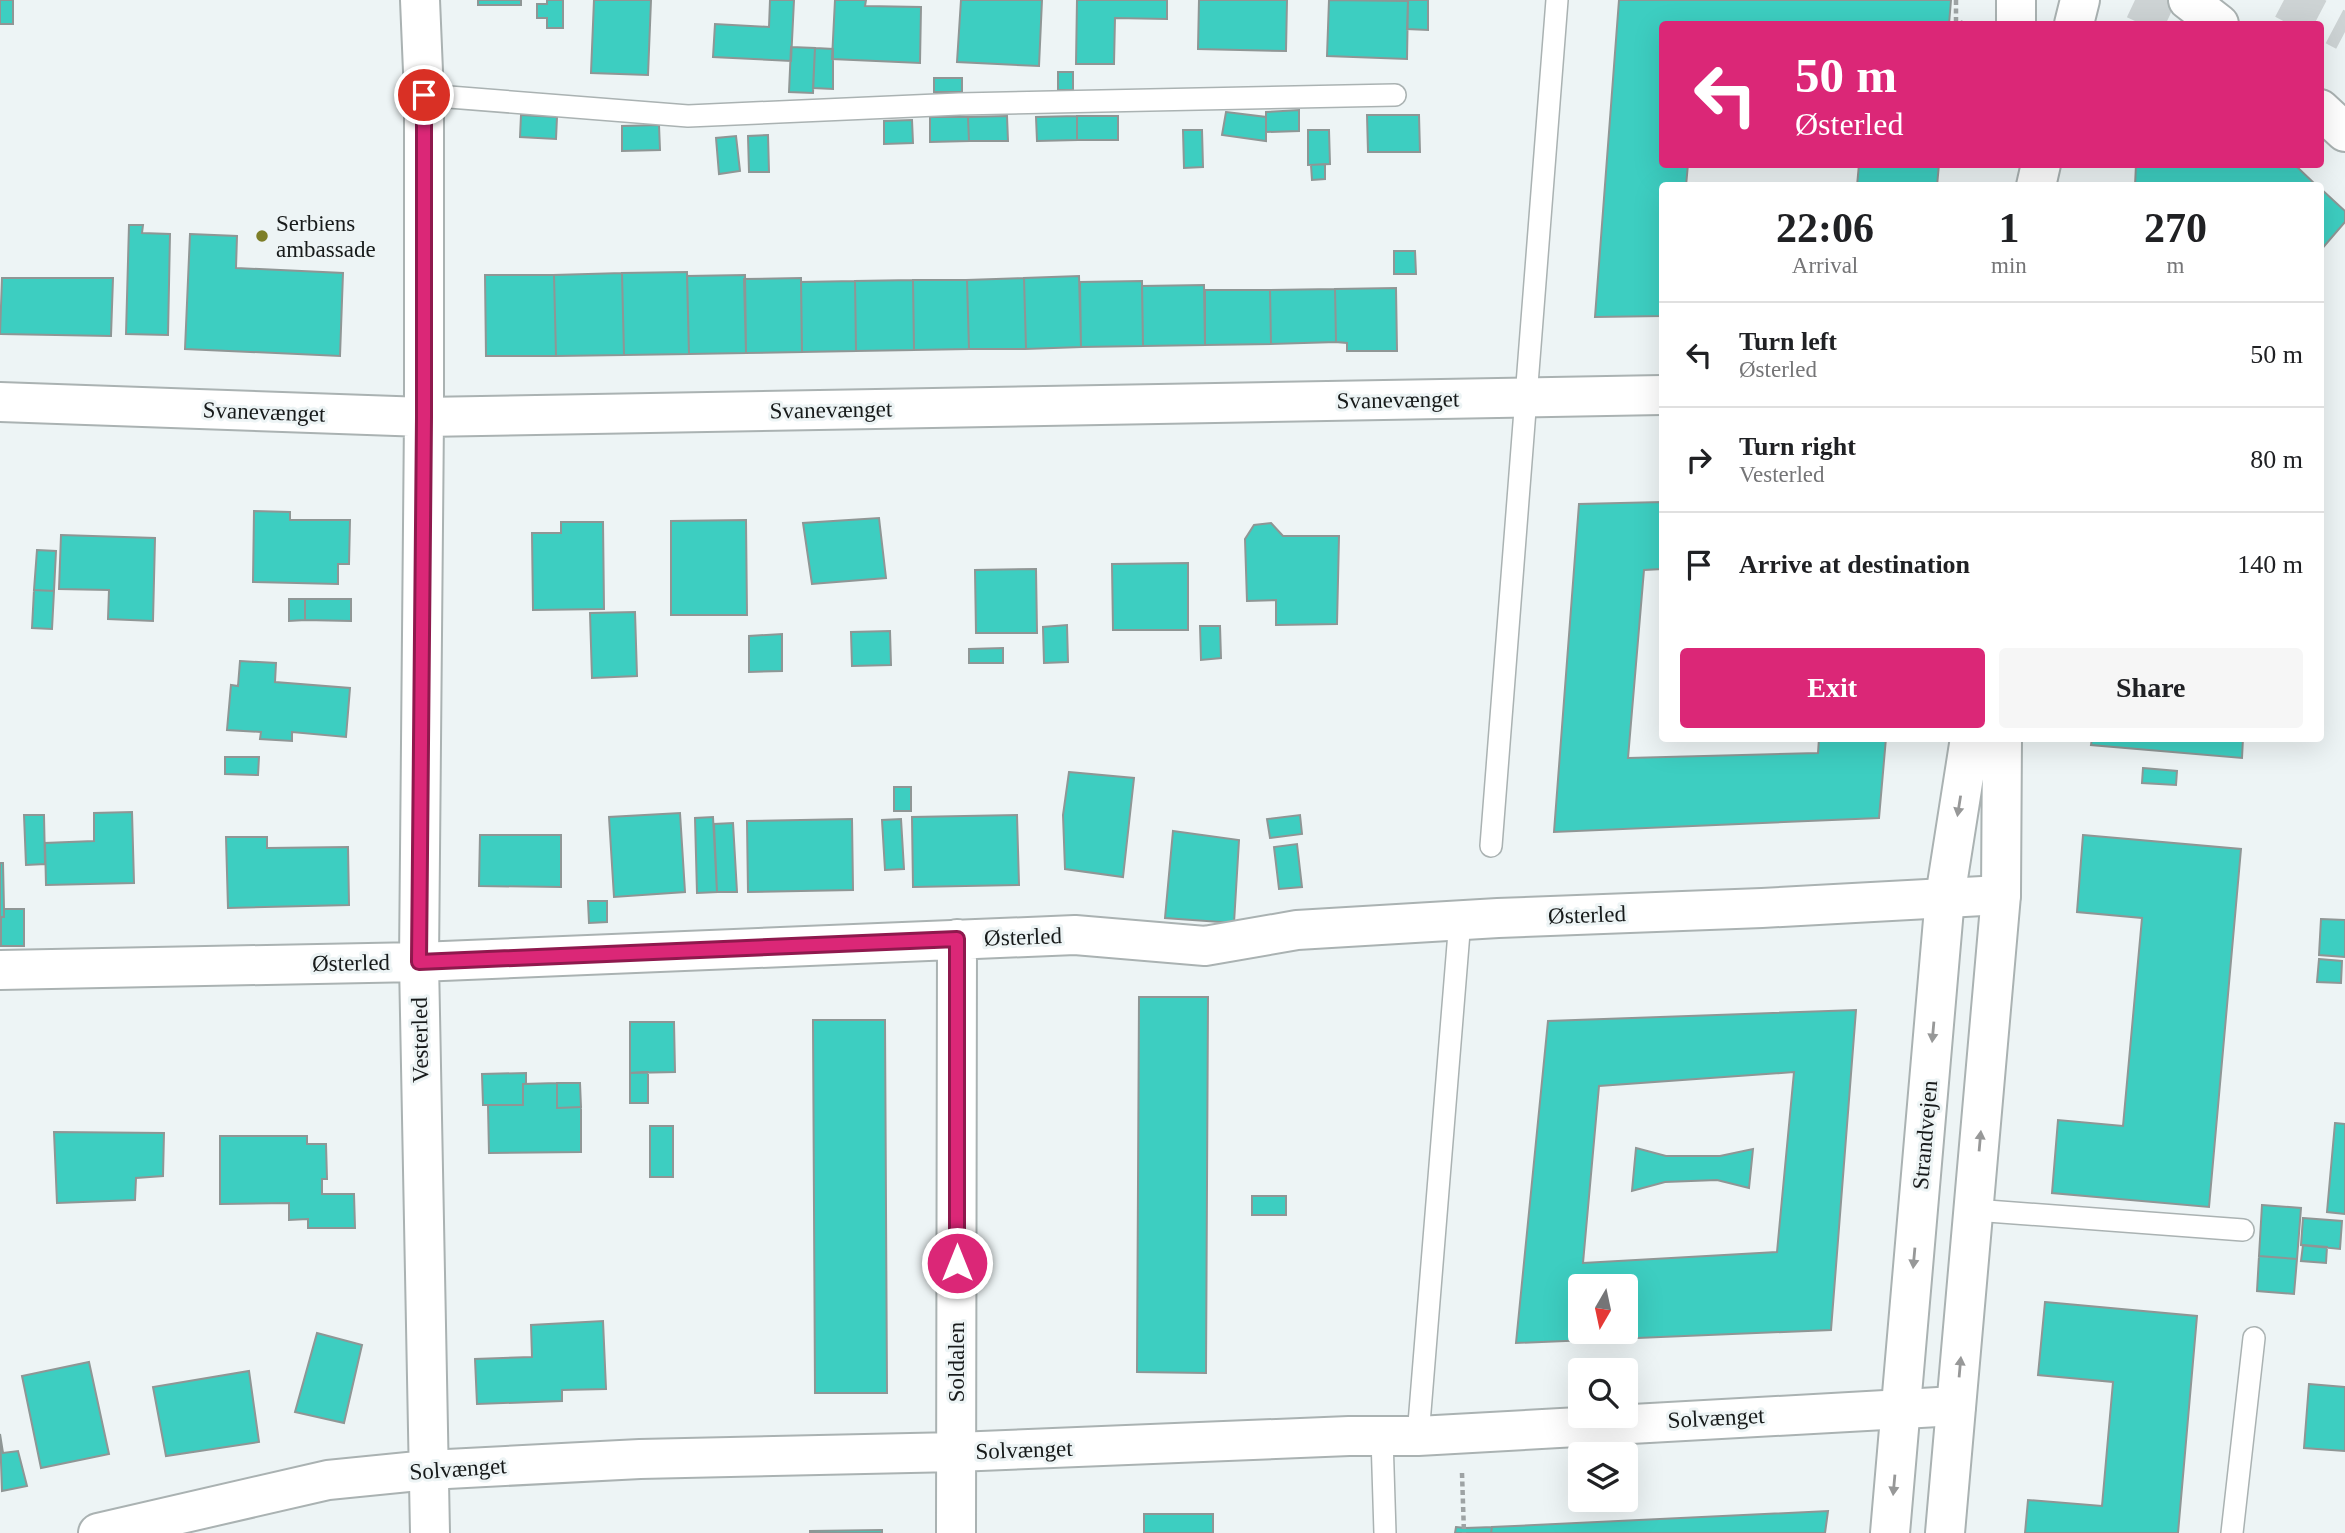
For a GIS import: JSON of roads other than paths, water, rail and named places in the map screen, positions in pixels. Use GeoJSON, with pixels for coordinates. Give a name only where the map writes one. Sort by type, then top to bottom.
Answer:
{"type":"FeatureCollection","features":[{"type":"Feature","properties":{"kind":"street","name":"Vesterled"},"geometry":{"type":"LineString","coordinates":[[420,0],[424,95],[424,417],[419,962],[430,1533]]}},
{"type":"Feature","properties":{"kind":"street"},"geometry":{"type":"LineString","coordinates":[[2016,0],[2016,21]]}},
{"type":"Feature","properties":{"kind":"street"},"geometry":{"type":"LineString","coordinates":[[2075,21],[2080,0]]}},
{"type":"Feature","properties":{"kind":"street"},"geometry":{"type":"LineString","coordinates":[[2188,0],[2215,21]]}},
{"type":"Feature","properties":{"kind":"street"},"geometry":{"type":"LineString","coordinates":[[2324,113],[2345,132]]}},
{"type":"Feature","properties":{"kind":"street","name":"Svanevænget"},"geometry":{"type":"LineString","coordinates":[[0,402],[424,417],[1659,395]]}},
{"type":"Feature","properties":{"kind":"street","name":"Strandvejen"},"geometry":{"type":"LineString","coordinates":[[1890,1533],[1945,897],[1969,742]]}},
{"type":"Feature","properties":{"kind":"street"},"geometry":{"type":"LineString","coordinates":[[1945,1533],[2001,895],[2002,742]]}},
{"type":"Feature","properties":{"kind":"street","name":"Østerled"},"geometry":{"type":"LineString","coordinates":[[0,970],[419,962],[1075,935],[1205,946],[1297,930],[2001,895]]}},
{"type":"Feature","properties":{"kind":"street","name":"Soldalen"},"geometry":{"type":"LineString","coordinates":[[956,1533],[957,939]]}},
{"type":"Feature","properties":{"kind":"street","name":"Solvænget"},"geometry":{"type":"LineString","coordinates":[[98,1533],[328,1480],[428,1469],[640,1459],[956,1452],[1349,1436],[1400,1437],[1956,1406]]}},
{"type":"Feature","properties":{"kind":"lane"},"geometry":{"type":"LineString","coordinates":[[1491,846],[1557,0]]}},
{"type":"Feature","properties":{"kind":"lane"},"geometry":{"type":"LineString","coordinates":[[424,95],[688,116],[959,104],[1395,95]]}},
{"type":"Feature","properties":{"kind":"lane"},"geometry":{"type":"LineString","coordinates":[[1385,1533],[1400,1437],[1460,920]]}},
{"type":"Feature","properties":{"kind":"lane"},"geometry":{"type":"LineString","coordinates":[[1974,1210],[2243,1230]]}},
{"type":"Feature","properties":{"kind":"lane"},"geometry":{"type":"LineString","coordinates":[[2232,1533],[2254,1338]]}},
{"type":"Feature","properties":{"kind":"tunnel"},"geometry":{"type":"LineString","coordinates":[[2135,0],[2180,21]]}},
{"type":"Feature","properties":{"kind":"tunnel"},"geometry":{"type":"LineString","coordinates":[[2284,0],[2345,32]]}},
{"type":"Feature","properties":{"kind":"place","name":"Serbiens ambassade"},"geometry":{"type":"Point","coordinates":[262,236]}}]}
